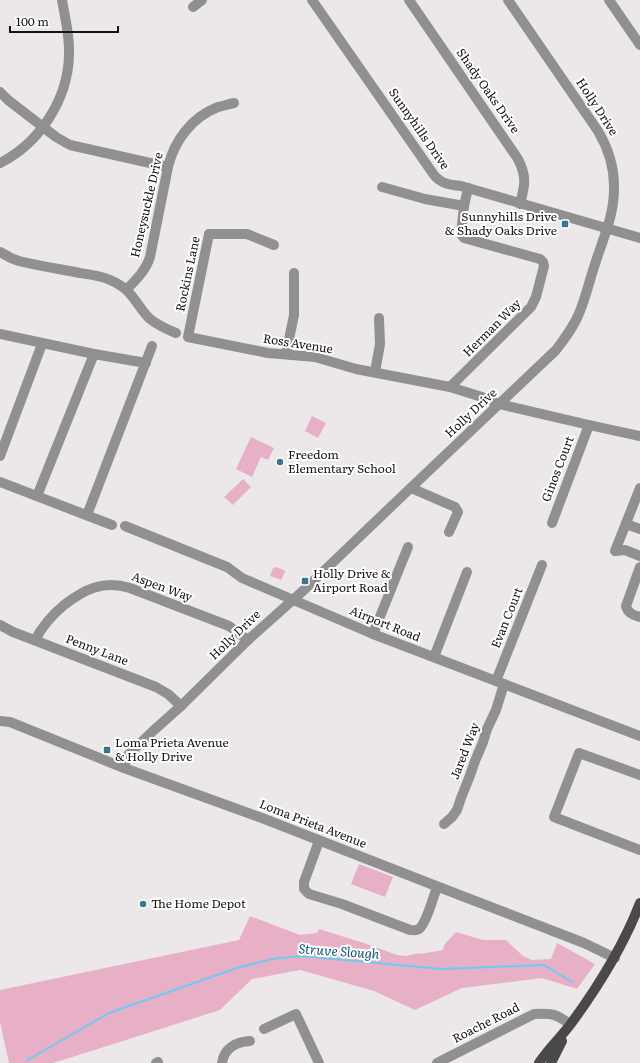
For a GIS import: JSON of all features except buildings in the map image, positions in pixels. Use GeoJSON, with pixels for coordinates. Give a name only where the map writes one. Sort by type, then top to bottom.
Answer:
{"type":"FeatureCollection","features":[{"type":"Feature","properties":{"kind":"main road"},"geometry":{"type":"LineString","coordinates":[[539,1063],[570,1024],[615,958],[640,903]]}},
{"type":"Feature","properties":{"kind":"main road"},"geometry":{"type":"LineString","coordinates":[[551,1063],[570,1024]]}},
{"type":"Feature","properties":{"kind":"street"},"geometry":{"type":"LineString","coordinates":[[0,163],[23,148],[32,139],[51,115],[59,100],[68,70],[69,45],[62,0]]}},
{"type":"Feature","properties":{"kind":"street"},"geometry":{"type":"LineString","coordinates":[[193,7],[202,0]]}},
{"type":"Feature","properties":{"kind":"street","name":"Sunnyhills Drive"},"geometry":{"type":"LineString","coordinates":[[312,0],[436,178],[447,184],[461,186],[640,238]]}},
{"type":"Feature","properties":{"kind":"street","name":"Shady Oaks Drive"},"geometry":{"type":"LineString","coordinates":[[409,0],[518,159],[525,181],[525,188],[520,204]]}},
{"type":"Feature","properties":{"kind":"street","name":"Holly Drive"},"geometry":{"type":"LineString","coordinates":[[124,768],[128,756],[153,731],[556,350],[580,311],[613,203],[613,169],[606,146],[593,123],[508,0]]}},
{"type":"Feature","properties":{"kind":"street"},"geometry":{"type":"LineString","coordinates":[[609,0],[640,45]]}},
{"type":"Feature","properties":{"kind":"street"},"geometry":{"type":"LineString","coordinates":[[0,92],[8,100],[59,139],[70,145],[168,168]]}},
{"type":"Feature","properties":{"kind":"street","name":"Honeysuckle Drive"},"geometry":{"type":"LineString","coordinates":[[127,289],[148,263],[170,159],[176,145],[190,126],[202,116],[209,111],[234,103]]}},
{"type":"Feature","properties":{"kind":"street"},"geometry":{"type":"LineString","coordinates":[[382,187],[425,199],[464,206]]}},
{"type":"Feature","properties":{"kind":"street","name":"Herman Way"},"geometry":{"type":"LineString","coordinates":[[450,387],[531,308],[536,297],[544,266],[540,259],[464,238],[461,234],[464,206],[468,188]]}},
{"type":"Feature","properties":{"kind":"street","name":"Rockins Lane"},"geometry":{"type":"LineString","coordinates":[[188,337],[209,234],[247,234],[274,245]]}},
{"type":"Feature","properties":{"kind":"street"},"geometry":{"type":"LineString","coordinates":[[0,252],[11,258],[29,263],[94,275],[120,284],[127,289],[144,312],[154,322],[167,330],[176,333]]}},
{"type":"Feature","properties":{"kind":"street"},"geometry":{"type":"LineString","coordinates":[[286,354],[294,315],[294,273]]}},
{"type":"Feature","properties":{"kind":"street"},"geometry":{"type":"LineString","coordinates":[[375,372],[380,344],[379,318]]}},
{"type":"Feature","properties":{"kind":"street"},"geometry":{"type":"LineString","coordinates":[[0,334],[42,344],[146,363]]}},
{"type":"Feature","properties":{"kind":"street","name":"Ross Avenue"},"geometry":{"type":"LineString","coordinates":[[188,337],[268,353],[315,357],[349,367],[450,387]]}},
{"type":"Feature","properties":{"kind":"street"},"geometry":{"type":"LineString","coordinates":[[0,456],[42,344]]}},
{"type":"Feature","properties":{"kind":"street"},"geometry":{"type":"LineString","coordinates":[[87,514],[152,346]]}},
{"type":"Feature","properties":{"kind":"street"},"geometry":{"type":"LineString","coordinates":[[37,496],[94,354]]}},
{"type":"Feature","properties":{"kind":"street"},"geometry":{"type":"LineString","coordinates":[[450,387],[500,404],[640,436]]}},
{"type":"Feature","properties":{"kind":"street","name":"Ginos Court"},"geometry":{"type":"LineString","coordinates":[[552,523],[590,425]]}},
{"type":"Feature","properties":{"kind":"street"},"geometry":{"type":"LineString","coordinates":[[0,482],[87,514],[112,525]]}},
{"type":"Feature","properties":{"kind":"street"},"geometry":{"type":"LineString","coordinates":[[411,488],[457,509],[458,512],[450,532]]}},
{"type":"Feature","properties":{"kind":"street"},"geometry":{"type":"LineString","coordinates":[[640,488],[615,551],[624,550],[640,556]]}},
{"type":"Feature","properties":{"kind":"street"},"geometry":{"type":"LineString","coordinates":[[626,524],[640,529]]}},
{"type":"Feature","properties":{"kind":"street","name":"Airport Road"},"geometry":{"type":"LineString","coordinates":[[125,526],[227,567],[242,578],[374,634],[640,736]]}},
{"type":"Feature","properties":{"kind":"street"},"geometry":{"type":"LineString","coordinates":[[374,634],[408,547]]}},
{"type":"Feature","properties":{"kind":"street","name":"Evan Court"},"geometry":{"type":"LineString","coordinates":[[500,682],[542,565]]}},
{"type":"Feature","properties":{"kind":"street"},"geometry":{"type":"LineString","coordinates":[[640,567],[626,606],[630,614],[640,618]]}},
{"type":"Feature","properties":{"kind":"street"},"geometry":{"type":"LineString","coordinates":[[434,657],[467,572]]}},
{"type":"Feature","properties":{"kind":"street","name":"Aspen Way"},"geometry":{"type":"LineString","coordinates":[[36,640],[40,631],[50,618],[76,596],[103,585],[113,585],[130,588],[229,626],[248,640]]}},
{"type":"Feature","properties":{"kind":"street","name":"Penny Lane"},"geometry":{"type":"LineString","coordinates":[[0,625],[8,630],[156,687],[168,694],[181,706]]}},
{"type":"Feature","properties":{"kind":"street","name":"Jared Way"},"geometry":{"type":"LineString","coordinates":[[444,824],[457,810],[487,729],[496,710],[500,682]]}},
{"type":"Feature","properties":{"kind":"street","name":"Loma Prieta Avenue"},"geometry":{"type":"LineString","coordinates":[[0,721],[10,722],[124,768],[262,818],[584,943],[615,958]]}},
{"type":"Feature","properties":{"kind":"street"},"geometry":{"type":"LineString","coordinates":[[640,775],[579,753],[554,817],[640,850]]}},
{"type":"Feature","properties":{"kind":"street"},"geometry":{"type":"LineString","coordinates":[[319,840],[304,882],[306,891],[311,895],[342,904],[410,930],[414,930],[419,929],[424,924],[437,887]]}},
{"type":"Feature","properties":{"kind":"street","name":"Roache Road"},"geometry":{"type":"LineString","coordinates":[[437,1063],[534,1014],[546,1013],[558,1016],[570,1024]]}},
{"type":"Feature","properties":{"kind":"street"},"geometry":{"type":"LineString","coordinates":[[264,1029],[296,1014],[320,1063]]}},
{"type":"Feature","properties":{"kind":"street"},"geometry":{"type":"LineString","coordinates":[[222,1063],[225,1054],[232,1046],[250,1041]]}},
{"type":"Feature","properties":{"kind":"shaded area"},"geometry":{"type":"Polygon","coordinates":[[[312,416],[326,423],[318,438],[305,431],[312,416]]]}},
{"type":"Feature","properties":{"kind":"shaded area"},"geometry":{"type":"Polygon","coordinates":[[[251,437],[274,448],[268,460],[261,457],[252,477],[236,469],[251,437]]]}},
{"type":"Feature","properties":{"kind":"shaded area"},"geometry":{"type":"Polygon","coordinates":[[[243,479],[251,487],[233,505],[224,497],[243,479]]]}},
{"type":"Feature","properties":{"kind":"shaded area"},"geometry":{"type":"Polygon","coordinates":[[[276,567],[284,570],[285,572],[281,580],[270,576],[273,568],[276,567]]]}},
{"type":"Feature","properties":{"kind":"shaded area"},"geometry":{"type":"Polygon","coordinates":[[[359,864],[393,877],[385,897],[351,884],[359,864]]]}},
{"type":"Feature","properties":{"kind":"shaded area"},"geometry":{"type":"Polygon","coordinates":[[[250,916],[300,935],[317,933],[319,929],[397,955],[406,956],[443,950],[444,945],[456,932],[483,940],[506,940],[523,956],[532,960],[551,959],[557,943],[595,964],[577,989],[542,978],[462,988],[415,1010],[374,991],[300,970],[252,979],[220,1010],[53,1063],[9,1063],[0,1022],[0,990],[239,940],[250,916]]]}},
{"type":"Feature","properties":{"kind":"waterway","name":"Struve Slough"},"geometry":{"type":"LineString","coordinates":[[26,1061],[109,1013],[237,968],[272,959],[301,956],[442,969],[544,965],[572,982]]}},
{"type":"Feature","properties":{"kind":"place","name":"Sunnyhills Drive & Shady Oaks Drive"},"geometry":{"type":"Point","coordinates":[565,224]}},
{"type":"Feature","properties":{"kind":"place","name":"Freedom Elementary School"},"geometry":{"type":"Point","coordinates":[280,462]}},
{"type":"Feature","properties":{"kind":"place","name":"Holly Drive & Airport Road"},"geometry":{"type":"Point","coordinates":[305,581]}},
{"type":"Feature","properties":{"kind":"place","name":"Loma Prieta Avenue & Holly Drive"},"geometry":{"type":"Point","coordinates":[107,750]}},
{"type":"Feature","properties":{"kind":"place","name":"The Home Depot"},"geometry":{"type":"Point","coordinates":[143,904]}}]}
